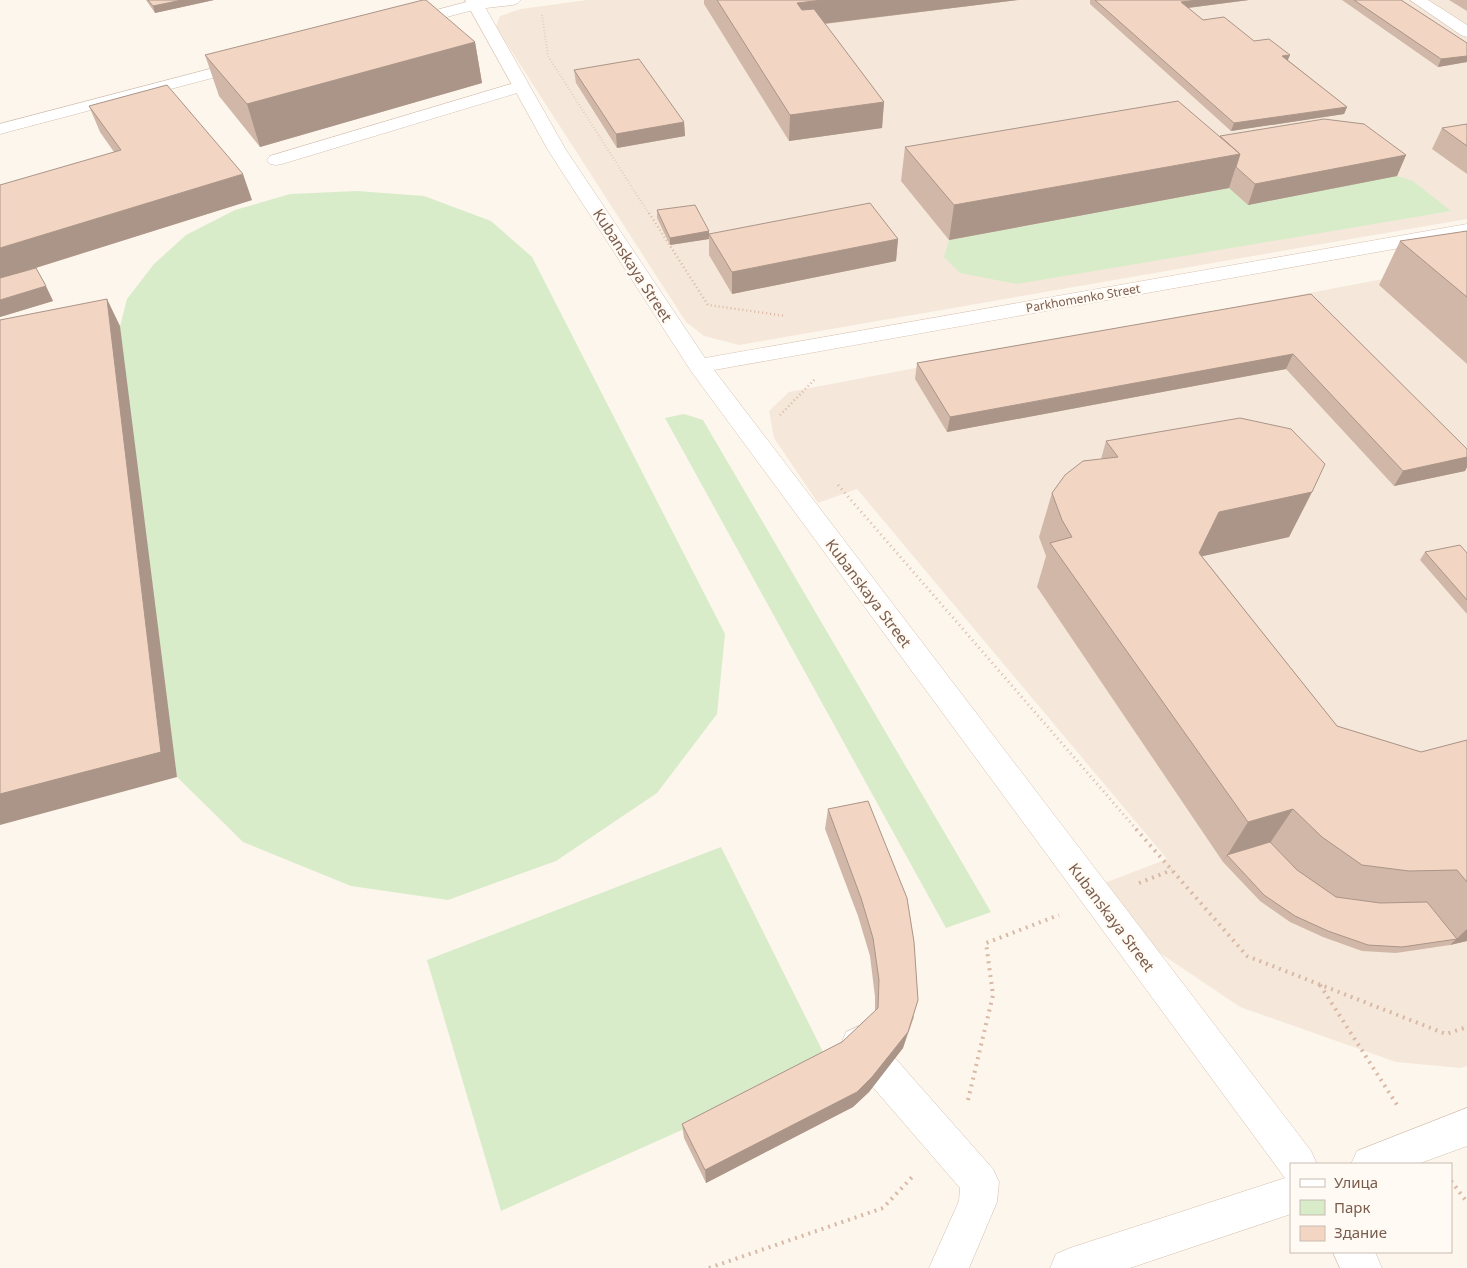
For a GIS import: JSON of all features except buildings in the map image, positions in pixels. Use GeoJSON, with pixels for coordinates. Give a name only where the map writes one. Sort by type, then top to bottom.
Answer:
{"type":"FeatureCollection","features":[{"type":"Feature","properties":{"kind":"main road"},"geometry":{"type":"LineString","coordinates":[[390,27],[474,2],[513,0]]}},
{"type":"Feature","properties":{"kind":"main road"},"geometry":{"type":"LineString","coordinates":[[1418,0],[1467,32]]}},
{"type":"Feature","properties":{"kind":"main road","name":"Kubanskaya Street"},"geometry":{"type":"LineString","coordinates":[[474,2],[557,150],[699,366],[1297,1163]]}},
{"type":"Feature","properties":{"kind":"main road"},"geometry":{"type":"LineString","coordinates":[[0,129],[266,59]]}},
{"type":"Feature","properties":{"kind":"main road"},"geometry":{"type":"LineString","coordinates":[[276,160],[522,86]]}},
{"type":"Feature","properties":{"kind":"main road","name":"Parkhomenko Street"},"geometry":{"type":"LineString","coordinates":[[699,366],[1467,230]]}},
{"type":"Feature","properties":{"kind":"main road"},"geometry":{"type":"LineString","coordinates":[[856,1039],[980,1182],[978,1202],[949,1268]]}},
{"type":"Feature","properties":{"kind":"main road"},"geometry":{"type":"LineString","coordinates":[[1373,1163],[1467,1128]]}},
{"type":"Feature","properties":{"kind":"main road"},"geometry":{"type":"LineString","coordinates":[[1070,1268],[1290,1194]]}},
{"type":"Feature","properties":{"kind":"main road"},"geometry":{"type":"LineString","coordinates":[[1354,1253],[1362,1268]]}},
{"type":"Feature","properties":{"kind":"path"},"geometry":{"type":"LineString","coordinates":[[539,8],[548,56],[708,305],[787,316],[824,370],[778,416]]}},
{"type":"Feature","properties":{"kind":"path"},"geometry":{"type":"LineString","coordinates":[[836,483],[1247,956],[1446,1034],[1467,1027]]}},
{"type":"Feature","properties":{"kind":"path"},"geometry":{"type":"LineString","coordinates":[[1320,985],[1423,1145]]}},
{"type":"Feature","properties":{"kind":"path"},"geometry":{"type":"LineString","coordinates":[[709,1268],[883,1208],[962,1122],[993,995]]}},
{"type":"Feature","properties":{"kind":"path"},"geometry":{"type":"LineString","coordinates":[[1452,1182],[1467,1202]]}},
{"type":"Feature","properties":{"kind":"shaded area"},"geometry":{"type":"Polygon","coordinates":[[[587,0],[1467,0],[1467,219],[739,345],[704,336],[686,322],[496,27],[500,16],[521,9],[587,0]]]}},
{"type":"Feature","properties":{"kind":"shaded area"},"geometry":{"type":"Polygon","coordinates":[[[1467,263],[1467,1066],[1460,1068],[1396,1062],[1240,1007],[1157,951],[1102,884],[1167,859],[857,489],[818,503],[774,438],[769,411],[789,392],[1467,263]]]}},
{"type":"Feature","properties":{"kind":"green space"},"geometry":{"type":"Polygon","coordinates":[[[1397,176],[1413,181],[1451,211],[1017,284],[960,273],[944,257],[949,240],[1229,188],[1397,176]]]}},
{"type":"Feature","properties":{"kind":"green space"},"geometry":{"type":"Polygon","coordinates":[[[357,191],[424,196],[491,221],[532,257],[725,634],[717,714],[657,793],[556,861],[448,900],[351,886],[243,842],[177,777],[115,346],[127,299],[154,264],[186,235],[235,210],[290,194],[357,191]]]}},
{"type":"Feature","properties":{"kind":"green space"},"geometry":{"type":"Polygon","coordinates":[[[684,414],[703,420],[991,912],[946,928],[665,418],[684,414]]]}},
{"type":"Feature","properties":{"kind":"green space"},"geometry":{"type":"Polygon","coordinates":[[[721,847],[829,1064],[501,1211],[427,960],[721,847]]]}}]}
